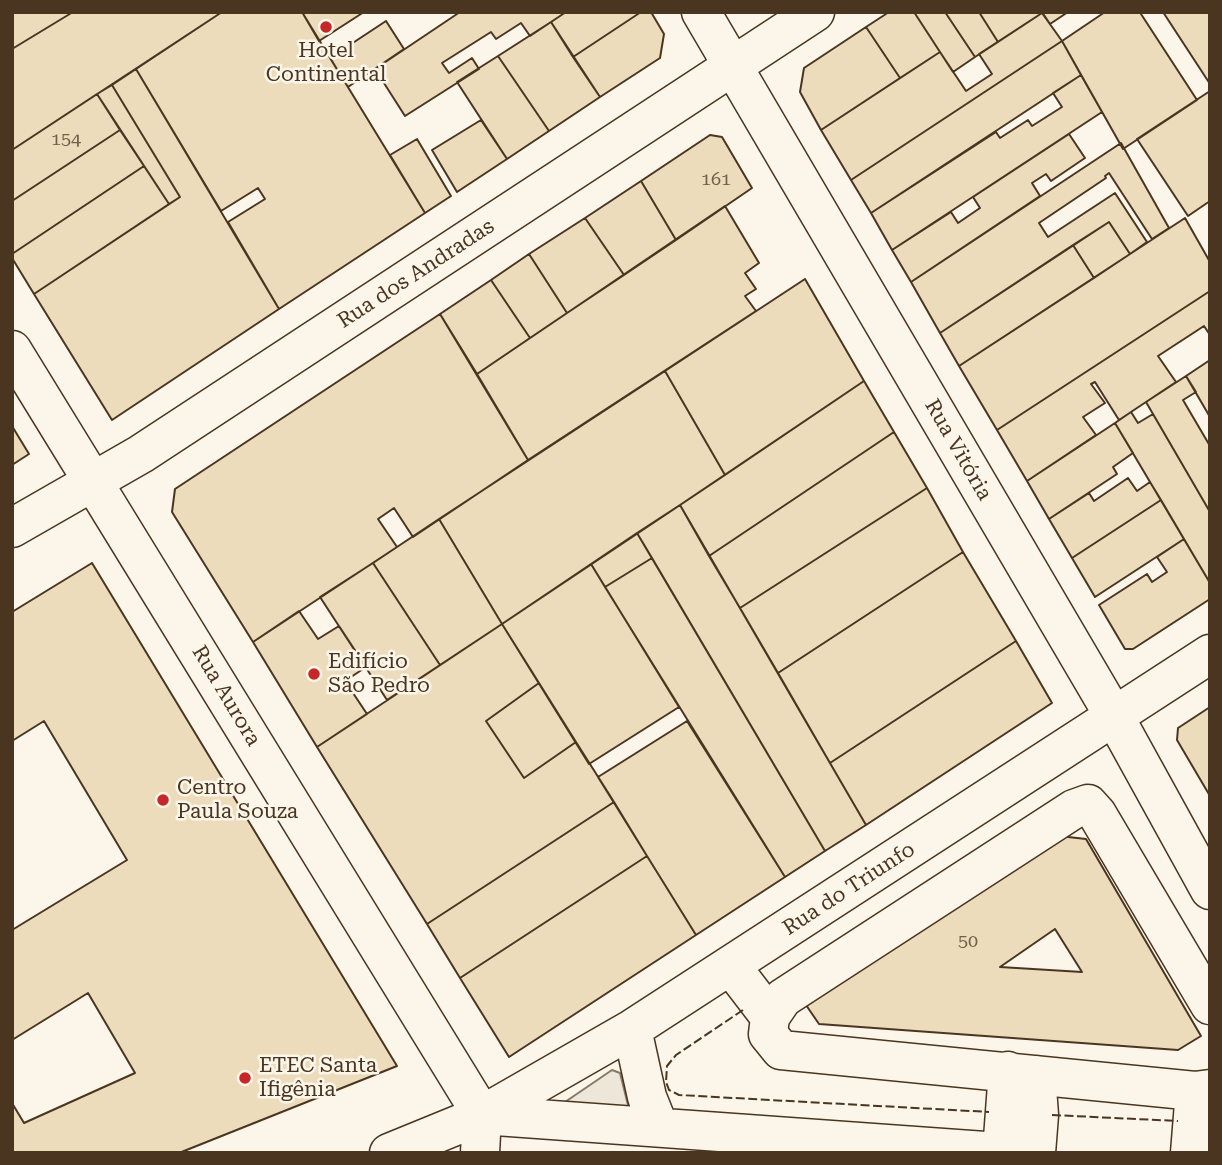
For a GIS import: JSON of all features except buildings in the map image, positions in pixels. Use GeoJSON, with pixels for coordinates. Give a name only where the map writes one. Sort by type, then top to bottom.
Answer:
{"type":"FeatureCollection","features":[{"type":"Feature","properties":{"kind":"street","name":"Rua Vitória"},"geometry":{"type":"LineString","coordinates":[[701,12],[1114,716],[1210,890]]}},
{"type":"Feature","properties":{"kind":"street","name":"Rua dos Andradas"},"geometry":{"type":"LineString","coordinates":[[12,528],[141,454],[815,12]]}},
{"type":"Feature","properties":{"kind":"street","name":"Rua Aurora"},"geometry":{"type":"LineString","coordinates":[[12,349],[482,1115]]}},
{"type":"Feature","properties":{"kind":"street","name":"Rua do Triunfo"},"geometry":{"type":"LineString","coordinates":[[389,1153],[482,1115],[632,1029],[1210,654]]}},
{"type":"Feature","properties":{"kind":"street"},"geometry":{"type":"LineString","coordinates":[[1190,1153],[1202,1090],[781,1050],[768,1034],[770,1017],[783,998],[1074,808],[1088,804],[1097,814],[1210,1005]]}},
{"type":"Feature","properties":{"kind":"street"},"geometry":{"type":"LineString","coordinates":[[1119,853],[1174,825]]}},
{"type":"Feature","properties":{"kind":"street"},"geometry":{"type":"LineString","coordinates":[[731,966],[770,1017]]}},
{"type":"Feature","properties":{"kind":"street"},"geometry":{"type":"LineString","coordinates":[[632,1029],[647,1097],[659,1127]]}},
{"type":"Feature","properties":{"kind":"street"},"geometry":{"type":"LineString","coordinates":[[1002,1152],[1022,1073]]}},
{"type":"Feature","properties":{"kind":"street"},"geometry":{"type":"LineString","coordinates":[[1022,1073],[1039,1115],[1035,1153]]}},
{"type":"Feature","properties":{"kind":"street"},"geometry":{"type":"LineString","coordinates":[[480,1153],[482,1115],[1013,1153]]}},
{"type":"Feature","properties":{"kind":"shaded area"},"geometry":{"type":"Polygon","coordinates":[[[612,1070],[620,1073],[627,1108],[565,1102],[612,1070]]]}},
{"type":"Feature","properties":{"kind":"fence"},"geometry":{"type":"LineString","coordinates":[[743,1010],[676,1055],[667,1066],[666,1082],[669,1090],[679,1095],[989,1112]]}},
{"type":"Feature","properties":{"kind":"fence"},"geometry":{"type":"LineString","coordinates":[[1052,1115],[1178,1121]]}},
{"type":"Feature","properties":{"kind":"place","name":"Hotel Continental"},"geometry":{"type":"Point","coordinates":[326,27]}},
{"type":"Feature","properties":{"kind":"place","name":"Edifício São Pedro"},"geometry":{"type":"Point","coordinates":[314,674]}},
{"type":"Feature","properties":{"kind":"place","name":"Centro Paula Souza"},"geometry":{"type":"Point","coordinates":[163,800]}},
{"type":"Feature","properties":{"kind":"place","name":"ETEC Santa Ifigênia"},"geometry":{"type":"Point","coordinates":[245,1078]}}]}
